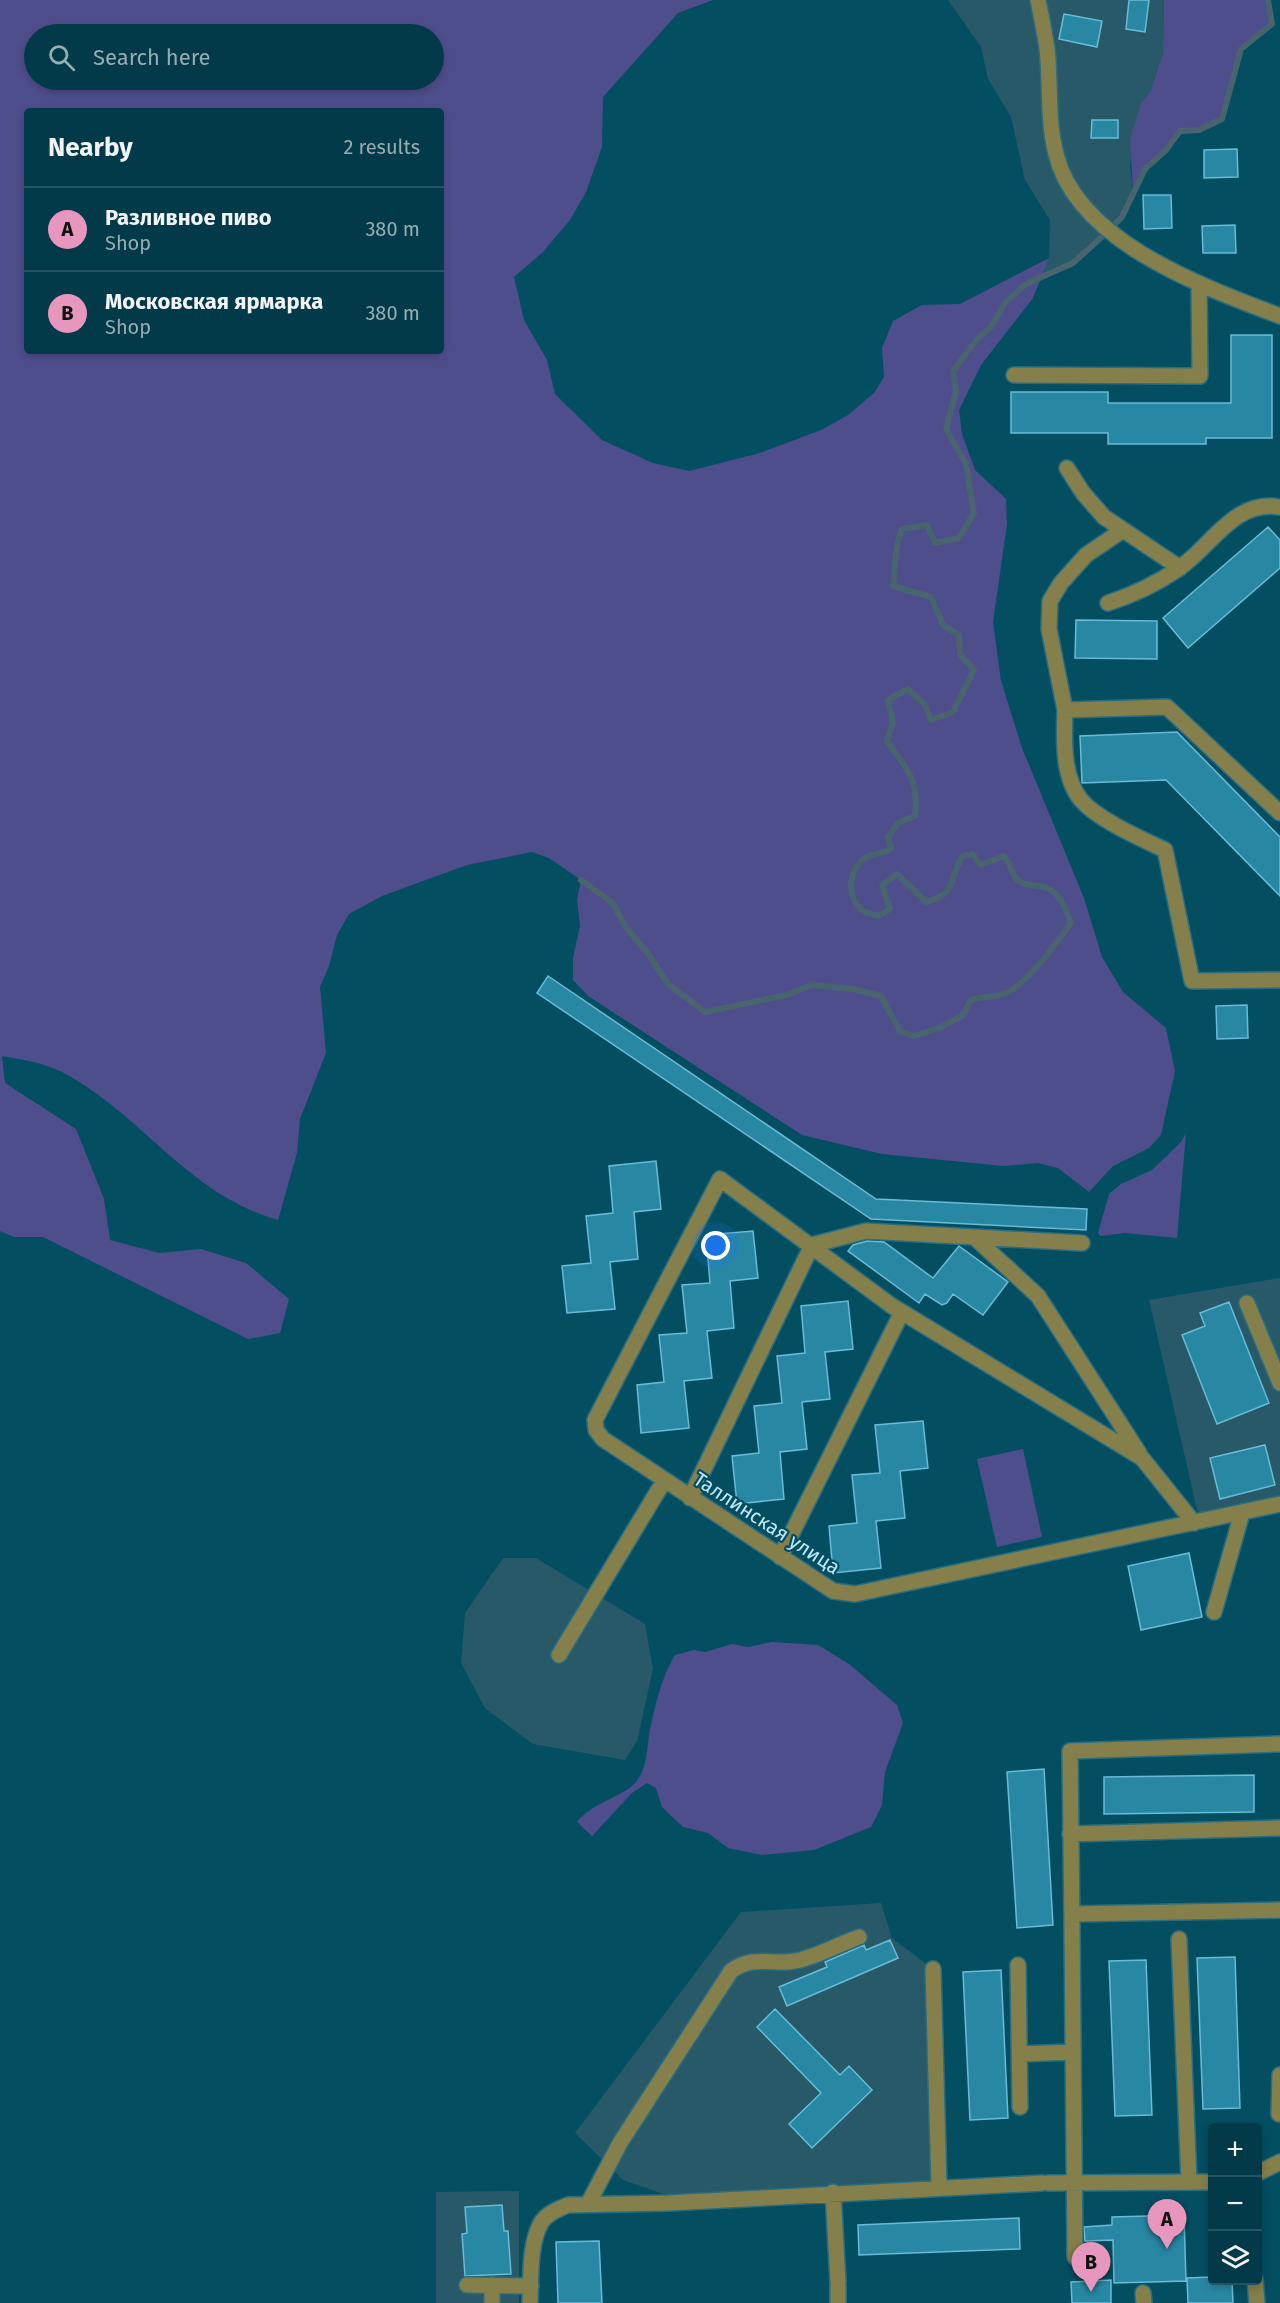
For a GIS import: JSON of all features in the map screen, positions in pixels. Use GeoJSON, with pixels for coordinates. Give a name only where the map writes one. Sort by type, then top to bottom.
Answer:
{"type":"FeatureCollection","features":[{"type":"Feature","properties":{"kind":"street"},"geometry":{"type":"LineString","coordinates":[[1038,0],[1047,48],[1056,155],[1068,187],[1099,224],[1146,255],[1199,283],[1280,316]]}},
{"type":"Feature","properties":{"kind":"street"},"geometry":{"type":"LineString","coordinates":[[1014,375],[1200,376],[1199,283]]}},
{"type":"Feature","properties":{"kind":"street"},"geometry":{"type":"LineString","coordinates":[[1067,468],[1083,493],[1104,517],[1180,568]]}},
{"type":"Feature","properties":{"kind":"street"},"geometry":{"type":"LineString","coordinates":[[1108,603],[1136,594],[1180,568],[1243,511],[1264,504],[1280,507]]}},
{"type":"Feature","properties":{"kind":"street"},"geometry":{"type":"LineString","coordinates":[[1123,530],[1086,555],[1061,584],[1050,601],[1049,629],[1065,711],[1064,745],[1071,780],[1081,800],[1101,815],[1165,850],[1192,981],[1280,980]]}},
{"type":"Feature","properties":{"kind":"street"},"geometry":{"type":"LineString","coordinates":[[1065,711],[1167,707],[1280,813]]}},
{"type":"Feature","properties":{"kind":"street","name":"Таллинская улица"},"geometry":{"type":"LineString","coordinates":[[812,1245],[720,1179],[595,1420],[596,1430],[603,1439],[833,1591],[855,1594],[1280,1504]]}},
{"type":"Feature","properties":{"kind":"street"},"geometry":{"type":"LineString","coordinates":[[690,1498],[812,1245],[866,1231],[1083,1244]]}},
{"type":"Feature","properties":{"kind":"street"},"geometry":{"type":"LineString","coordinates":[[974,1237],[1038,1296],[1142,1458],[1194,1524]]}},
{"type":"Feature","properties":{"kind":"street"},"geometry":{"type":"LineString","coordinates":[[812,1245],[902,1312],[1142,1458]]}},
{"type":"Feature","properties":{"kind":"street"},"geometry":{"type":"LineString","coordinates":[[1247,1303],[1280,1383]]}},
{"type":"Feature","properties":{"kind":"street"},"geometry":{"type":"LineString","coordinates":[[780,1557],[902,1312]]}},
{"type":"Feature","properties":{"kind":"street"},"geometry":{"type":"LineString","coordinates":[[559,1656],[664,1481]]}},
{"type":"Feature","properties":{"kind":"street"},"geometry":{"type":"LineString","coordinates":[[1214,1612],[1242,1513]]}},
{"type":"Feature","properties":{"kind":"street"},"geometry":{"type":"LineString","coordinates":[[1075,2257],[1070,1751],[1280,1744]]}},
{"type":"Feature","properties":{"kind":"street"},"geometry":{"type":"LineString","coordinates":[[1070,1834],[1280,1828]]}},
{"type":"Feature","properties":{"kind":"street"},"geometry":{"type":"LineString","coordinates":[[1072,1924],[1280,1910]]}},
{"type":"Feature","properties":{"kind":"street"},"geometry":{"type":"LineString","coordinates":[[588,2204],[620,2143],[731,1971],[753,1960],[800,1960],[858,1937]]}},
{"type":"Feature","properties":{"kind":"street"},"geometry":{"type":"LineString","coordinates":[[1179,1939],[1189,2182]]}},
{"type":"Feature","properties":{"kind":"street"},"geometry":{"type":"LineString","coordinates":[[1018,1965],[1020,2107]]}},
{"type":"Feature","properties":{"kind":"street"},"geometry":{"type":"LineString","coordinates":[[933,1969],[939,2187]]}},
{"type":"Feature","properties":{"kind":"street"},"geometry":{"type":"LineString","coordinates":[[1019,2054],[1073,2052]]}},
{"type":"Feature","properties":{"kind":"street"},"geometry":{"type":"LineString","coordinates":[[1279,2114],[1280,2075]]}},
{"type":"Feature","properties":{"kind":"street"},"geometry":{"type":"LineString","coordinates":[[1262,2171],[1280,2162]]}},
{"type":"Feature","properties":{"kind":"street"},"geometry":{"type":"LineString","coordinates":[[530,2303],[535,2239],[541,2222],[553,2211],[568,2205],[668,2203],[833,2192],[1045,2183],[1208,2182]]}},
{"type":"Feature","properties":{"kind":"street"},"geometry":{"type":"LineString","coordinates":[[833,2192],[838,2303]]}},
{"type":"Feature","properties":{"kind":"street"},"geometry":{"type":"LineString","coordinates":[[467,2285],[531,2286]]}},
{"type":"Feature","properties":{"kind":"street"},"geometry":{"type":"LineString","coordinates":[[492,2285],[492,2303]]}},
{"type":"Feature","properties":{"kind":"street"},"geometry":{"type":"LineString","coordinates":[[1255,2285],[1257,2303]]}},
{"type":"Feature","properties":{"kind":"shaded area"},"geometry":{"type":"Polygon","coordinates":[[[0,0],[713,0],[678,13],[603,97],[602,147],[586,192],[570,220],[542,253],[514,277],[524,320],[547,360],[555,394],[602,440],[653,463],[689,471],[760,453],[821,430],[848,415],[874,393],[884,377],[882,348],[893,321],[922,305],[960,304],[1049,258],[1033,298],[981,365],[959,410],[962,434],[975,470],[1006,499],[1007,524],[993,622],[1001,681],[1022,748],[1084,898],[1102,957],[1123,992],[1166,1028],[1175,1071],[1161,1135],[1149,1148],[1113,1166],[1089,1192],[1058,1168],[1038,1163],[1003,1166],[882,1154],[802,1135],[588,996],[573,980],[573,958],[580,926],[577,900],[581,880],[549,858],[532,852],[467,865],[382,896],[349,914],[337,935],[329,966],[320,987],[326,1053],[300,1119],[297,1153],[278,1220],[246,1208],[217,1192],[190,1173],[116,1108],[89,1088],[54,1068],[2,1056],[5,1083],[76,1129],[104,1199],[110,1240],[159,1253],[201,1249],[246,1263],[289,1299],[280,1333],[248,1339],[43,1237],[14,1237],[0,1231],[0,0]]]}},
{"type":"Feature","properties":{"kind":"shaded area"},"geometry":{"type":"Polygon","coordinates":[[[948,0],[1164,0],[1163,53],[1150,92],[1141,103],[1130,165],[1133,191],[1122,217],[1095,245],[1073,263],[1042,275],[1049,258],[1050,220],[1025,180],[1011,117],[988,79],[981,47],[948,0]]]}},
{"type":"Feature","properties":{"kind":"shaded area"},"geometry":{"type":"Polygon","coordinates":[[[1164,0],[1268,0],[1272,24],[1241,49],[1222,119],[1199,130],[1180,131],[1149,167],[1133,191],[1130,139],[1141,103],[1150,92],[1163,53],[1164,0]]]}},
{"type":"Feature","properties":{"kind":"shaded area"},"geometry":{"type":"Polygon","coordinates":[[[1186,1133],[1177,1238],[1125,1233],[1100,1236],[1098,1233],[1109,1194],[1121,1184],[1152,1170],[1181,1142],[1186,1133]]]}},
{"type":"Feature","properties":{"kind":"shaded area"},"geometry":{"type":"Polygon","coordinates":[[[1280,1278],[1280,1499],[1198,1514],[1149,1300],[1280,1278]]]}},
{"type":"Feature","properties":{"kind":"shaded area"},"geometry":{"type":"Polygon","coordinates":[[[1023,1449],[1042,1537],[997,1547],[977,1459],[1023,1449]]]}},
{"type":"Feature","properties":{"kind":"shaded area"},"geometry":{"type":"Polygon","coordinates":[[[503,1558],[536,1558],[645,1624],[653,1669],[637,1741],[625,1760],[533,1744],[485,1708],[461,1663],[465,1613],[503,1558]]]}},
{"type":"Feature","properties":{"kind":"shaded area"},"geometry":{"type":"Polygon","coordinates":[[[772,1642],[818,1645],[849,1664],[897,1705],[903,1723],[885,1772],[882,1805],[871,1827],[814,1850],[762,1855],[728,1848],[708,1833],[683,1827],[662,1807],[656,1788],[647,1783],[632,1793],[592,1836],[577,1822],[593,1808],[628,1789],[640,1776],[659,1694],[675,1655],[694,1650],[705,1652],[732,1644],[748,1647],[772,1642]]]}},
{"type":"Feature","properties":{"kind":"shaded area"},"geometry":{"type":"Polygon","coordinates":[[[881,1903],[892,1938],[933,1969],[939,2187],[668,2203],[666,2195],[623,2180],[575,2133],[741,1912],[881,1903]]]}},
{"type":"Feature","properties":{"kind":"shaded area"},"geometry":{"type":"Polygon","coordinates":[[[519,2191],[519,2303],[436,2303],[436,2192],[519,2191]]]}},
{"type":"Feature","properties":{"kind":"building"},"geometry":{"type":"Polygon","coordinates":[[[1129,0],[1149,0],[1145,32],[1126,29],[1129,0]]]}},
{"type":"Feature","properties":{"kind":"building"},"geometry":{"type":"Polygon","coordinates":[[[1064,14],[1102,21],[1097,47],[1059,39],[1064,14]]]}},
{"type":"Feature","properties":{"kind":"building"},"geometry":{"type":"Polygon","coordinates":[[[1092,120],[1118,120],[1118,138],[1091,138],[1092,120]]]}},
{"type":"Feature","properties":{"kind":"building"},"geometry":{"type":"Polygon","coordinates":[[[1237,149],[1238,177],[1204,178],[1204,150],[1237,149]]]}},
{"type":"Feature","properties":{"kind":"building"},"geometry":{"type":"Polygon","coordinates":[[[1143,195],[1171,195],[1172,228],[1144,229],[1143,195]]]}},
{"type":"Feature","properties":{"kind":"building"},"geometry":{"type":"Polygon","coordinates":[[[1235,225],[1236,253],[1203,253],[1202,226],[1235,225]]]}},
{"type":"Feature","properties":{"kind":"building"},"geometry":{"type":"Polygon","coordinates":[[[1231,335],[1272,335],[1272,438],[1206,438],[1206,444],[1108,444],[1108,433],[1011,433],[1011,392],[1108,392],[1108,403],[1231,403],[1231,335]]]}},
{"type":"Feature","properties":{"kind":"building"},"geometry":{"type":"Polygon","coordinates":[[[1268,527],[1280,540],[1280,568],[1188,648],[1163,618],[1268,527]]]}},
{"type":"Feature","properties":{"kind":"building"},"geometry":{"type":"Polygon","coordinates":[[[1076,620],[1157,621],[1157,659],[1075,658],[1076,620]]]}},
{"type":"Feature","properties":{"kind":"building"},"geometry":{"type":"Polygon","coordinates":[[[1177,732],[1280,837],[1280,896],[1166,780],[1082,783],[1080,736],[1177,732]]]}},
{"type":"Feature","properties":{"kind":"building"},"geometry":{"type":"Polygon","coordinates":[[[548,976],[876,1199],[1087,1209],[1086,1230],[871,1219],[537,993],[548,976]]]}},
{"type":"Feature","properties":{"kind":"building"},"geometry":{"type":"Polygon","coordinates":[[[1247,1005],[1248,1038],[1217,1039],[1216,1006],[1247,1005]]]}},
{"type":"Feature","properties":{"kind":"building"},"geometry":{"type":"Polygon","coordinates":[[[656,1161],[661,1209],[634,1212],[638,1259],[610,1262],[615,1309],[567,1313],[562,1266],[591,1263],[586,1216],[613,1213],[609,1166],[656,1161]]]}},
{"type":"Feature","properties":{"kind":"building"},"geometry":{"type":"Polygon","coordinates":[[[753,1231],[758,1278],[730,1281],[734,1328],[707,1331],[712,1378],[684,1381],[689,1428],[641,1433],[637,1385],[664,1382],[659,1335],[687,1333],[682,1285],[710,1283],[706,1235],[753,1231]]]}},
{"type":"Feature","properties":{"kind":"building"},"geometry":{"type":"Polygon","coordinates":[[[867,1241],[884,1242],[933,1278],[959,1246],[1008,1282],[983,1315],[953,1294],[947,1303],[942,1305],[925,1294],[919,1303],[848,1251],[853,1245],[867,1241]]]}},
{"type":"Feature","properties":{"kind":"building"},"geometry":{"type":"Polygon","coordinates":[[[848,1301],[853,1349],[825,1352],[830,1399],[802,1402],[807,1449],[780,1452],[784,1499],[737,1504],[732,1456],[759,1453],[754,1406],[782,1403],[777,1356],[805,1353],[801,1306],[848,1301]]]}},
{"type":"Feature","properties":{"kind":"building"},"geometry":{"type":"Polygon","coordinates":[[[1229,1302],[1269,1403],[1217,1424],[1182,1335],[1205,1326],[1200,1313],[1229,1302]]]}},
{"type":"Feature","properties":{"kind":"building"},"geometry":{"type":"Polygon","coordinates":[[[923,1421],[928,1468],[900,1471],[905,1518],[876,1521],[881,1568],[833,1573],[829,1526],[857,1523],[852,1475],[880,1473],[875,1425],[923,1421]]]}},
{"type":"Feature","properties":{"kind":"building"},"geometry":{"type":"Polygon","coordinates":[[[1265,1445],[1275,1485],[1220,1499],[1210,1458],[1265,1445]]]}},
{"type":"Feature","properties":{"kind":"building"},"geometry":{"type":"Polygon","coordinates":[[[1189,1553],[1202,1617],[1141,1630],[1128,1566],[1189,1553]]]}},
{"type":"Feature","properties":{"kind":"building"},"geometry":{"type":"Polygon","coordinates":[[[1044,1769],[1053,1925],[1017,1928],[1007,1772],[1044,1769]]]}},
{"type":"Feature","properties":{"kind":"building"},"geometry":{"type":"Polygon","coordinates":[[[1254,1775],[1254,1812],[1104,1814],[1104,1777],[1254,1775]]]}},
{"type":"Feature","properties":{"kind":"building"},"geometry":{"type":"Polygon","coordinates":[[[890,1940],[898,1958],[787,2006],[779,1987],[827,1967],[825,1962],[864,1945],[866,1950],[890,1940]]]}},
{"type":"Feature","properties":{"kind":"building"},"geometry":{"type":"Polygon","coordinates":[[[1235,1957],[1240,2108],[1203,2109],[1197,1958],[1235,1957]]]}},
{"type":"Feature","properties":{"kind":"building"},"geometry":{"type":"Polygon","coordinates":[[[1146,1960],[1152,2115],[1115,2116],[1109,1961],[1146,1960]]]}},
{"type":"Feature","properties":{"kind":"building"},"geometry":{"type":"Polygon","coordinates":[[[1001,1970],[1008,2118],[970,2120],[963,1972],[1001,1970]]]}},
{"type":"Feature","properties":{"kind":"building"},"geometry":{"type":"Polygon","coordinates":[[[775,2009],[840,2075],[849,2066],[872,2090],[812,2148],[789,2124],[821,2093],[757,2027],[775,2009]]]}},
{"type":"Feature","properties":{"kind":"building"},"geometry":{"type":"Polygon","coordinates":[[[502,2205],[504,2231],[508,2231],[511,2274],[465,2276],[462,2234],[467,2233],[465,2207],[502,2205]]]}},
{"type":"Feature","properties":{"kind":"building"},"geometry":{"type":"Polygon","coordinates":[[[1184,2215],[1186,2281],[1114,2283],[1113,2240],[1085,2241],[1084,2227],[1112,2225],[1112,2217],[1184,2215]]]}},
{"type":"Feature","properties":{"kind":"building"},"geometry":{"type":"Polygon","coordinates":[[[1019,2218],[1020,2249],[859,2255],[858,2225],[1019,2218]]]}},
{"type":"Feature","properties":{"kind":"building"},"geometry":{"type":"Polygon","coordinates":[[[599,2241],[602,2303],[558,2303],[556,2242],[599,2241]]]}},
{"type":"Feature","properties":{"kind":"building"},"geometry":{"type":"Polygon","coordinates":[[[1208,2277],[1208,2285],[1232,2285],[1233,2303],[1188,2303],[1187,2278],[1208,2277]]]}},
{"type":"Feature","properties":{"kind":"building"},"geometry":{"type":"Polygon","coordinates":[[[1111,2280],[1111,2303],[1072,2303],[1071,2282],[1111,2280]]]}},
{"type":"Feature","properties":{"kind":"waterway"},"geometry":{"type":"LineString","coordinates":[[1112,227],[1122,217],[1145,169],[1166,150],[1180,131],[1199,130],[1222,119],[1241,49],[1272,24],[1268,0]]}},
{"type":"Feature","properties":{"kind":"waterway"},"geometry":{"type":"LineString","coordinates":[[581,880],[613,903],[625,926],[649,955],[668,984],[705,1012],[787,995],[812,985],[854,989],[881,996],[900,1031],[914,1036],[939,1028],[963,1015],[971,1000],[1012,990],[1031,974],[1049,952],[1071,923],[1066,910],[1051,890],[1018,881],[1004,856],[980,865],[973,854],[963,856],[948,890],[926,902],[897,874],[882,885],[890,909],[879,916],[865,912],[859,907],[854,901],[851,885],[859,863],[868,856],[891,848],[888,837],[898,823],[915,816],[913,784],[900,759],[887,741],[893,722],[888,700],[908,689],[925,705],[931,720],[953,712],[974,670],[960,654],[959,635],[943,625],[931,597],[893,586],[896,550],[902,529],[927,525],[935,543],[959,538],[974,513],[966,464],[946,429],[956,391],[953,371],[978,338],[991,327],[1005,303],[1026,284],[1073,263],[1105,234]]}},
{"type":"Feature","properties":{"kind":"place","name":"Разливное пиво"},"geometry":{"type":"Point","coordinates":[1167,2249]}},
{"type":"Feature","properties":{"kind":"place","name":"Московская ярмарка"},"geometry":{"type":"Point","coordinates":[1091,2292]}}]}
